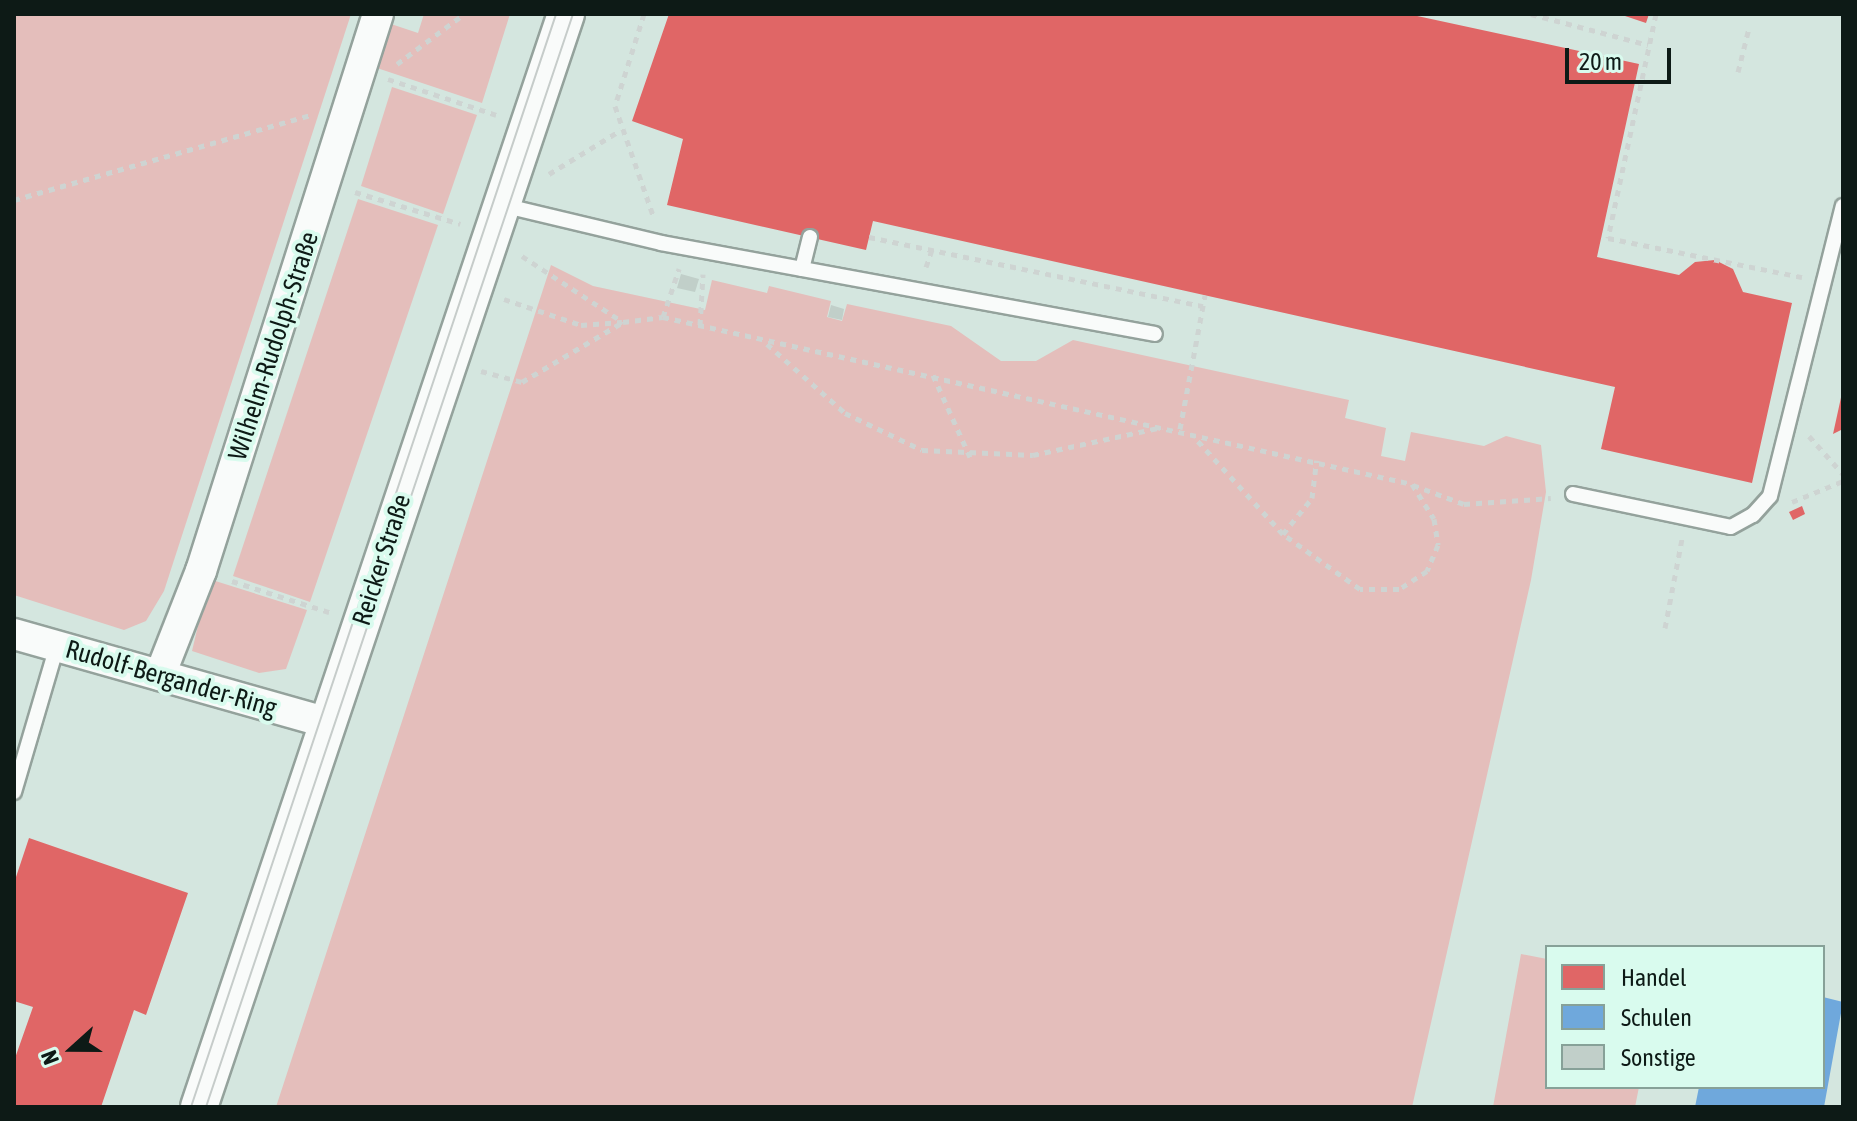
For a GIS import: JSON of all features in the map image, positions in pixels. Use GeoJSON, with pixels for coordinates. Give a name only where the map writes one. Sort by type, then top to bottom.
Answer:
{"type":"FeatureCollection","features":[{"type":"Feature","properties":{"kind":"street","name":"Wilhelm-Rudolph-Straße"},"geometry":{"type":"LineString","coordinates":[[160,675],[201,571],[327,183],[378,14]]}},
{"type":"Feature","properties":{"kind":"street","name":"Reicker Straße"},"geometry":{"type":"LineString","coordinates":[[199,1107],[566,14]]}},
{"type":"Feature","properties":{"kind":"street","name":"Rudolf-Bergander-Ring"},"geometry":{"type":"LineString","coordinates":[[14,634],[328,723]]}},
{"type":"Feature","properties":{"kind":"lane"},"geometry":{"type":"LineString","coordinates":[[1573,494],[1731,527],[1753,515],[1770,496],[1841,233],[1843,206]]}},
{"type":"Feature","properties":{"kind":"lane"},"geometry":{"type":"LineString","coordinates":[[496,220],[661,243],[1155,334]]}},
{"type":"Feature","properties":{"kind":"lane"},"geometry":{"type":"LineString","coordinates":[[802,269],[810,237]]}},
{"type":"Feature","properties":{"kind":"lane"},"geometry":{"type":"LineString","coordinates":[[14,792],[57,646]]}},
{"type":"Feature","properties":{"kind":"path"},"geometry":{"type":"LineString","coordinates":[[464,14],[380,77],[529,124]]}},
{"type":"Feature","properties":{"kind":"path"},"geometry":{"type":"LineString","coordinates":[[644,14],[615,106],[621,130],[635,149],[661,243]]}},
{"type":"Feature","properties":{"kind":"path"},"geometry":{"type":"LineString","coordinates":[[1531,14],[1648,45]]}},
{"type":"Feature","properties":{"kind":"path"},"geometry":{"type":"LineString","coordinates":[[1656,14],[1608,238],[1828,282]]}},
{"type":"Feature","properties":{"kind":"path"},"geometry":{"type":"LineString","coordinates":[[1738,72],[1749,28]]}},
{"type":"Feature","properties":{"kind":"path"},"geometry":{"type":"LineString","coordinates":[[14,200],[350,104]]}},
{"type":"Feature","properties":{"kind":"path"},"geometry":{"type":"LineString","coordinates":[[496,220],[621,130]]}},
{"type":"Feature","properties":{"kind":"path"},"geometry":{"type":"LineString","coordinates":[[327,183],[496,220],[623,322]]}},
{"type":"Feature","properties":{"kind":"path"},"geometry":{"type":"LineString","coordinates":[[869,237],[1203,306]]}},
{"type":"Feature","properties":{"kind":"path"},"geometry":{"type":"LineString","coordinates":[[920,265],[929,267],[932,250]]}},
{"type":"Feature","properties":{"kind":"path"},"geometry":{"type":"LineString","coordinates":[[663,317],[678,273]]}},
{"type":"Feature","properties":{"kind":"path"},"geometry":{"type":"LineString","coordinates":[[700,325],[702,279]]}},
{"type":"Feature","properties":{"kind":"path"},"geometry":{"type":"LineString","coordinates":[[1180,429],[1205,295]]}},
{"type":"Feature","properties":{"kind":"path"},"geometry":{"type":"LineString","coordinates":[[539,310],[581,325],[663,317],[766,344],[932,374],[1180,429],[1194,437],[1283,534],[1360,589],[1399,589],[1427,571],[1438,545],[1434,519],[1412,484]]}},
{"type":"Feature","properties":{"kind":"path"},"geometry":{"type":"LineString","coordinates":[[449,362],[522,382],[623,322]]}},
{"type":"Feature","properties":{"kind":"path"},"geometry":{"type":"LineString","coordinates":[[766,344],[845,413],[922,450],[970,458],[1046,453],[1163,427]]}},
{"type":"Feature","properties":{"kind":"path"},"geometry":{"type":"LineString","coordinates":[[932,374],[970,458]]}},
{"type":"Feature","properties":{"kind":"path"},"geometry":{"type":"LineString","coordinates":[[1790,414],[1843,474]]}},
{"type":"Feature","properties":{"kind":"path"},"geometry":{"type":"LineString","coordinates":[[1194,437],[1317,460],[1412,484],[1464,504],[1540,500]]}},
{"type":"Feature","properties":{"kind":"path"},"geometry":{"type":"LineString","coordinates":[[1283,534],[1312,498],[1317,460]]}},
{"type":"Feature","properties":{"kind":"path"},"geometry":{"type":"LineString","coordinates":[[1753,515],[1843,481]]}},
{"type":"Feature","properties":{"kind":"path"},"geometry":{"type":"LineString","coordinates":[[1665,628],[1686,518]]}},
{"type":"Feature","properties":{"kind":"path"},"geometry":{"type":"LineString","coordinates":[[201,571],[361,623]]}},
{"type":"Feature","properties":{"kind":"shaded area"},"geometry":{"type":"Polygon","coordinates":[[[14,14],[351,14],[164,591],[146,621],[124,630],[14,595],[14,14]]]}},
{"type":"Feature","properties":{"kind":"shaded area"},"geometry":{"type":"Polygon","coordinates":[[[424,14],[510,14],[482,103],[377,68],[391,24],[418,33],[424,14]]]}},
{"type":"Feature","properties":{"kind":"shaded area"},"geometry":{"type":"Polygon","coordinates":[[[392,87],[477,115],[443,214],[361,186],[392,87]]]}},
{"type":"Feature","properties":{"kind":"shaded area"},"geometry":{"type":"Polygon","coordinates":[[[358,199],[438,225],[310,602],[233,576],[358,199]]]}},
{"type":"Feature","properties":{"kind":"shaded area"},"geometry":{"type":"Polygon","coordinates":[[[551,265],[593,286],[705,310],[712,280],[767,293],[769,286],[831,301],[827,317],[842,321],[847,304],[951,326],[1001,361],[1036,361],[1073,340],[1349,400],[1345,418],[1386,428],[1381,456],[1405,461],[1411,432],[1484,446],[1506,436],[1541,445],[1546,492],[1531,580],[1412,1107],[276,1107],[551,265]]]}},
{"type":"Feature","properties":{"kind":"shaded area"},"geometry":{"type":"Polygon","coordinates":[[[209,579],[307,610],[286,669],[259,673],[192,651],[209,579]]]}},
{"type":"Feature","properties":{"kind":"shaded area"},"geometry":{"type":"Polygon","coordinates":[[[1521,954],[1545,959],[1545,1089],[1639,1089],[1635,1107],[1493,1107],[1521,954]]]}},
{"type":"Feature","properties":{"kind":"building: Handel"},"geometry":{"type":"Polygon","coordinates":[[[669,14],[1408,14],[1639,64],[1597,257],[1679,275],[1695,262],[1715,260],[1733,269],[1743,292],[1792,303],[1752,483],[1601,449],[1615,387],[873,221],[866,250],[667,205],[683,139],[632,121],[669,14]]]}},
{"type":"Feature","properties":{"kind":"building: Handel"},"geometry":{"type":"Polygon","coordinates":[[[1619,14],[1649,14],[1646,23],[1619,14]]]}},
{"type":"Feature","properties":{"kind":"building: Handel"},"geometry":{"type":"Polygon","coordinates":[[[1842,393],[1843,429],[1833,434],[1842,393]]]}},
{"type":"Feature","properties":{"kind":"building: Handel"},"geometry":{"type":"Polygon","coordinates":[[[1802,506],[1805,514],[1793,520],[1789,512],[1802,506]]]}},
{"type":"Feature","properties":{"kind":"building: Handel"},"geometry":{"type":"Polygon","coordinates":[[[29,838],[188,893],[146,1015],[134,1010],[101,1107],[14,1107],[14,1061],[33,1007],[14,1001],[14,883],[29,838]]]}},
{"type":"Feature","properties":{"kind":"building: Schulen"},"geometry":{"type":"Polygon","coordinates":[[[1825,998],[1843,1002],[1824,1107],[1695,1107],[1699,1089],[1825,1089],[1825,998]]]}},
{"type":"Feature","properties":{"kind":"building: Sonstige"},"geometry":{"type":"Polygon","coordinates":[[[681,274],[699,279],[695,292],[677,288],[681,274]]]}},
{"type":"Feature","properties":{"kind":"building: Sonstige"},"geometry":{"type":"Polygon","coordinates":[[[831,305],[844,309],[842,320],[828,317],[831,305]]]}},
{"type":"Feature","properties":{"kind":"tram line"},"geometry":{"type":"LineString","coordinates":[[191,1107],[556,14]]}},
{"type":"Feature","properties":{"kind":"tram line"},"geometry":{"type":"LineString","coordinates":[[206,1107],[573,14]]}}]}
